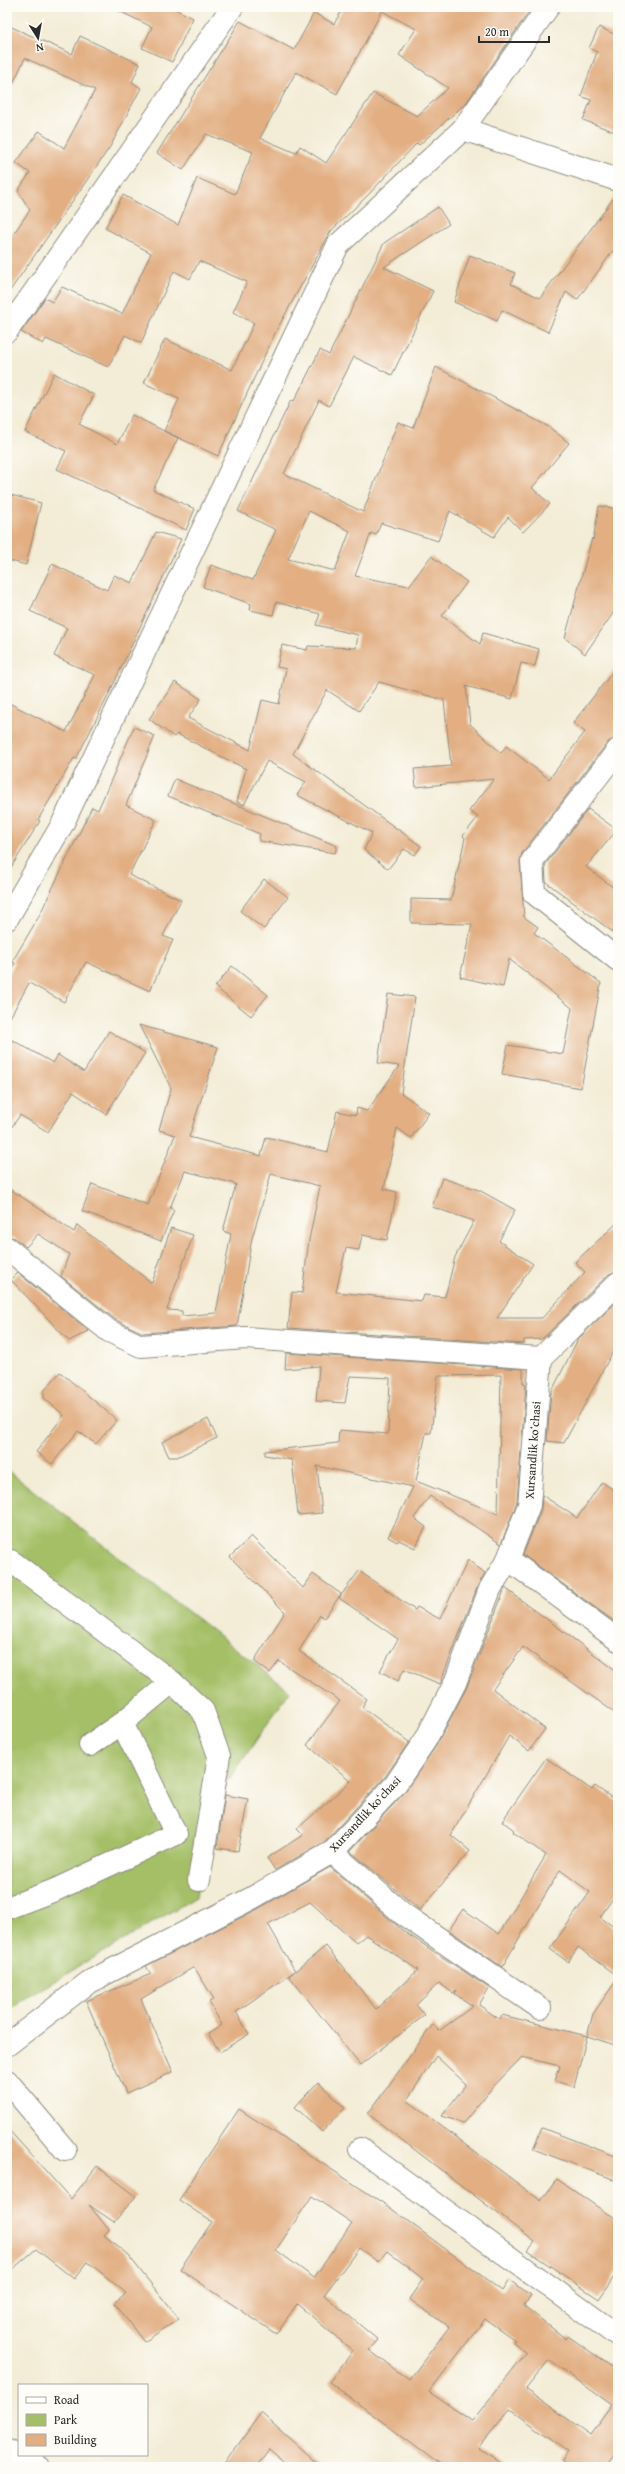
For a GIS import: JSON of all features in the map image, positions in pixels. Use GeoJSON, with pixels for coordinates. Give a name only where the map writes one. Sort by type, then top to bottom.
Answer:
{"type":"FeatureCollection","features":[{"type":"Feature","properties":{"kind":"street"},"geometry":{"type":"LineString","coordinates":[[7,331],[232,7]]}},
{"type":"Feature","properties":{"kind":"street"},"geometry":{"type":"LineString","coordinates":[[7,919],[62,825],[338,244],[463,129],[548,7]]}},
{"type":"Feature","properties":{"kind":"street"},"geometry":{"type":"LineString","coordinates":[[463,129],[618,180]]}},
{"type":"Feature","properties":{"kind":"street"},"geometry":{"type":"LineString","coordinates":[[618,750],[532,861],[534,893],[618,960]]}},
{"type":"Feature","properties":{"kind":"street"},"geometry":{"type":"LineString","coordinates":[[7,1248],[109,1331],[141,1346],[245,1338],[542,1358],[618,1283]]}},
{"type":"Feature","properties":{"kind":"street","name":"Xursandlik koʻchasi"},"geometry":{"type":"LineString","coordinates":[[7,2045],[89,1982],[252,1898],[332,1852],[395,1785],[426,1739],[455,1683],[490,1589],[508,1559],[529,1505],[535,1412],[542,1358]]}},
{"type":"Feature","properties":{"kind":"street"},"geometry":{"type":"LineString","coordinates":[[508,1559],[618,1640]]}},
{"type":"Feature","properties":{"kind":"street"},"geometry":{"type":"LineString","coordinates":[[11,1561],[172,1682],[203,1711],[219,1756],[199,1880]]}},
{"type":"Feature","properties":{"kind":"street"},"geometry":{"type":"LineString","coordinates":[[90,1745],[122,1723],[172,1682]]}},
{"type":"Feature","properties":{"kind":"street"},"geometry":{"type":"LineString","coordinates":[[7,1908],[55,1890],[176,1834],[122,1723]]}},
{"type":"Feature","properties":{"kind":"street"},"geometry":{"type":"LineString","coordinates":[[332,1852],[403,1914],[540,2008]]}},
{"type":"Feature","properties":{"kind":"street"},"geometry":{"type":"LineString","coordinates":[[7,2081],[65,2150]]}},
{"type":"Feature","properties":{"kind":"street"},"geometry":{"type":"LineString","coordinates":[[360,2149],[618,2336]]}},
{"type":"Feature","properties":{"kind":"street"},"geometry":{"type":"LineString","coordinates":[[7,2451],[39,2467]]}},
{"type":"Feature","properties":{"kind":"green space"},"geometry":{"type":"Polygon","coordinates":[[[7,1470],[290,1691],[229,1780],[215,1777],[196,1897],[21,2001],[7,2015],[7,1470]]]}},
{"type":"Feature","properties":{"kind":"building"},"geometry":{"type":"Polygon","coordinates":[[[111,7],[171,7],[193,18],[172,62],[142,48],[152,27],[111,7]]]}},
{"type":"Feature","properties":{"kind":"building"},"geometry":{"type":"Polygon","coordinates":[[[344,7],[490,7],[506,11],[509,7],[532,7],[466,103],[419,145],[417,143],[369,194],[331,231],[275,333],[218,456],[164,431],[179,399],[144,383],[165,339],[232,370],[254,323],[233,312],[247,282],[199,261],[190,279],[174,271],[141,343],[125,335],[108,367],[46,339],[43,344],[21,332],[45,298],[52,302],[62,287],[122,314],[151,253],[105,228],[123,195],[178,225],[197,178],[235,194],[253,152],[206,134],[183,170],[157,153],[240,21],[294,50],[314,13],[334,24],[344,7]],[[382,11],[337,94],[296,72],[260,138],[296,153],[300,146],[326,163],[373,93],[417,116],[448,88],[399,55],[416,29],[382,11]]]}},
{"type":"Feature","properties":{"kind":"building"},"geometry":{"type":"Polygon","coordinates":[[[7,25],[72,54],[80,36],[140,64],[132,82],[141,88],[110,147],[7,295],[7,243],[30,210],[18,191],[30,173],[16,163],[39,131],[64,148],[95,90],[25,58],[7,96],[7,25]]]}},
{"type":"Feature","properties":{"kind":"building"},"geometry":{"type":"Polygon","coordinates":[[[599,27],[618,36],[618,133],[583,120],[591,100],[581,96],[597,52],[589,48],[599,27]]]}},
{"type":"Feature","properties":{"kind":"building"},"geometry":{"type":"Polygon","coordinates":[[[618,192],[618,244],[577,300],[566,292],[548,332],[502,310],[497,321],[454,302],[470,255],[515,273],[511,284],[540,298],[618,192]]]}},
{"type":"Feature","properties":{"kind":"building"},"geometry":{"type":"Polygon","coordinates":[[[438,207],[449,224],[384,267],[433,291],[392,375],[354,357],[329,406],[319,400],[284,474],[363,512],[398,422],[413,428],[436,367],[549,427],[569,443],[532,488],[550,504],[523,532],[508,517],[494,537],[450,511],[438,541],[381,523],[376,535],[371,533],[355,576],[409,586],[431,556],[467,582],[442,616],[480,644],[483,633],[539,649],[535,666],[521,663],[512,699],[466,686],[470,724],[501,753],[506,746],[549,779],[585,732],[573,723],[618,665],[618,738],[608,742],[522,853],[520,862],[524,917],[538,927],[534,933],[601,983],[581,1088],[502,1074],[508,1045],[563,1054],[572,1008],[509,959],[503,987],[460,977],[472,924],[411,923],[411,899],[451,900],[465,838],[463,836],[478,817],[469,811],[494,779],[416,787],[414,769],[451,766],[444,700],[379,682],[359,711],[327,690],[293,754],[421,846],[415,855],[404,849],[388,869],[364,850],[372,833],[297,795],[306,782],[267,761],[244,805],[237,802],[246,769],[177,734],[174,737],[149,719],[175,682],[201,699],[188,718],[250,750],[262,700],[279,704],[286,669],[277,667],[282,645],[307,650],[308,646],[356,648],[358,635],[316,625],[320,614],[276,602],[273,615],[250,610],[251,604],[203,587],[211,565],[253,580],[276,530],[238,511],[291,400],[294,401],[320,350],[329,355],[384,243],[438,207]],[[309,511],[288,559],[335,571],[350,531],[309,511]]]}},
{"type":"Feature","properties":{"kind":"building"},"geometry":{"type":"Polygon","coordinates":[[[54,373],[94,395],[79,424],[117,444],[132,415],[178,438],[153,490],[195,509],[186,530],[57,469],[66,451],[25,432],[54,373]]]}},
{"type":"Feature","properties":{"kind":"building"},"geometry":{"type":"Polygon","coordinates":[[[7,494],[41,503],[26,565],[7,560],[7,494]]]}},
{"type":"Feature","properties":{"kind":"building"},"geometry":{"type":"Polygon","coordinates":[[[599,506],[618,509],[618,606],[585,654],[565,638],[592,538],[593,540],[599,506]]]}},
{"type":"Feature","properties":{"kind":"building"},"geometry":{"type":"Polygon","coordinates":[[[156,532],[181,539],[107,698],[76,759],[74,758],[38,820],[40,821],[7,874],[7,702],[66,732],[95,675],[54,656],[67,628],[30,611],[52,564],[107,590],[114,575],[132,583],[156,532]]]}},
{"type":"Feature","properties":{"kind":"building"},"geometry":{"type":"Polygon","coordinates":[[[134,727],[155,736],[126,805],[156,820],[129,875],[181,900],[163,936],[173,940],[150,991],[86,962],[64,1002],[29,983],[7,1023],[7,978],[15,963],[12,962],[38,918],[92,807],[98,810],[134,727]]]}},
{"type":"Feature","properties":{"kind":"building"},"geometry":{"type":"Polygon","coordinates":[[[175,779],[337,846],[335,853],[259,841],[260,834],[168,796],[175,779]]]}},
{"type":"Feature","properties":{"kind":"building"},"geometry":{"type":"Polygon","coordinates":[[[588,809],[617,830],[586,867],[618,891],[618,936],[546,882],[545,865],[588,809]]]}},
{"type":"Feature","properties":{"kind":"building"},"geometry":{"type":"Polygon","coordinates":[[[264,879],[288,897],[264,929],[240,911],[264,879]]]}},
{"type":"Feature","properties":{"kind":"building"},"geometry":{"type":"Polygon","coordinates":[[[232,966],[268,995],[251,1016],[215,987],[232,966]]]}},
{"type":"Feature","properties":{"kind":"building"},"geometry":{"type":"Polygon","coordinates":[[[388,994],[415,997],[401,1093],[429,1113],[411,1138],[397,1128],[384,1189],[397,1192],[387,1240],[362,1235],[359,1250],[346,1248],[336,1292],[422,1301],[424,1295],[445,1297],[455,1257],[474,1221],[432,1207],[442,1178],[479,1190],[515,1210],[499,1241],[533,1264],[497,1318],[542,1318],[585,1272],[575,1262],[618,1222],[618,1271],[609,1274],[542,1339],[524,1340],[524,1344],[288,1328],[292,1292],[302,1293],[309,1240],[320,1186],[271,1174],[252,1238],[237,1326],[143,1333],[116,1320],[61,1276],[69,1254],[38,1234],[26,1247],[15,1238],[7,1236],[7,1187],[74,1232],[77,1225],[152,1283],[171,1228],[193,1235],[167,1310],[182,1311],[182,1316],[216,1313],[231,1234],[223,1231],[236,1184],[185,1171],[170,1208],[174,1210],[161,1241],[82,1211],[92,1184],[148,1205],[175,1135],[159,1130],[171,1088],[139,1025],[218,1047],[189,1137],[261,1156],[266,1137],[328,1152],[337,1111],[356,1115],[357,1108],[367,1111],[399,1066],[378,1063],[388,994]]]}},
{"type":"Feature","properties":{"kind":"building"},"geometry":{"type":"Polygon","coordinates":[[[109,1031],[145,1053],[106,1114],[73,1092],[48,1132],[20,1115],[7,1134],[7,1037],[53,1063],[58,1055],[84,1072],[109,1031]]]}},
{"type":"Feature","properties":{"kind":"building"},"geometry":{"type":"Polygon","coordinates":[[[18,1273],[89,1331],[69,1341],[11,1280],[18,1273]]]}},
{"type":"Feature","properties":{"kind":"building"},"geometry":{"type":"Polygon","coordinates":[[[618,1300],[618,1342],[564,1443],[547,1441],[551,1393],[578,1339],[618,1300]]]}},
{"type":"Feature","properties":{"kind":"building"},"geometry":{"type":"Polygon","coordinates":[[[286,1353],[523,1369],[523,1383],[526,1384],[517,1502],[501,1544],[430,1496],[414,1518],[426,1527],[415,1548],[399,1540],[397,1542],[388,1537],[413,1487],[317,1466],[322,1513],[298,1515],[292,1460],[265,1455],[265,1451],[338,1443],[339,1430],[388,1434],[390,1378],[350,1376],[345,1403],[316,1401],[319,1366],[285,1369],[286,1353]],[[501,1375],[438,1376],[431,1433],[426,1433],[416,1481],[498,1514],[501,1375]]]}},
{"type":"Feature","properties":{"kind":"building"},"geometry":{"type":"Polygon","coordinates":[[[60,1372],[117,1420],[96,1444],[78,1431],[52,1464],[36,1452],[64,1415],[44,1398],[44,1391],[60,1372]]]}},
{"type":"Feature","properties":{"kind":"building"},"geometry":{"type":"Polygon","coordinates":[[[208,1419],[217,1438],[177,1457],[169,1457],[162,1442],[208,1419]]]}},
{"type":"Feature","properties":{"kind":"building"},"geometry":{"type":"Polygon","coordinates":[[[602,1482],[618,1493],[618,1624],[523,1555],[541,1510],[542,1495],[577,1518],[602,1482]]]}},
{"type":"Feature","properties":{"kind":"building"},"geometry":{"type":"Polygon","coordinates":[[[251,1536],[303,1588],[313,1574],[341,1594],[324,1618],[320,1615],[299,1651],[367,1699],[362,1707],[409,1742],[385,1777],[324,1842],[275,1870],[267,1858],[303,1835],[297,1829],[351,1781],[307,1745],[340,1701],[279,1661],[270,1673],[254,1661],[285,1612],[230,1557],[251,1536]]]}},
{"type":"Feature","properties":{"kind":"building"},"geometry":{"type":"Polygon","coordinates":[[[468,1560],[485,1573],[478,1585],[440,1684],[404,1669],[398,1681],[380,1671],[398,1639],[339,1598],[359,1571],[415,1610],[417,1607],[440,1619],[468,1560]]]}},
{"type":"Feature","properties":{"kind":"building"},"geometry":{"type":"Polygon","coordinates":[[[505,1588],[618,1672],[618,1715],[523,1647],[493,1689],[545,1729],[529,1751],[509,1736],[451,1835],[470,1851],[420,1910],[350,1851],[404,1793],[436,1746],[467,1687],[505,1588]]]}},
{"type":"Feature","properties":{"kind":"building"},"geometry":{"type":"Polygon","coordinates":[[[546,1758],[592,1790],[595,1786],[618,1802],[618,1891],[600,1917],[618,1930],[618,1976],[578,1947],[568,1962],[550,1949],[590,1892],[560,1870],[502,1967],[449,1930],[463,1909],[499,1934],[546,1855],[513,1832],[514,1830],[502,1821],[546,1758]]]}},
{"type":"Feature","properties":{"kind":"building"},"geometry":{"type":"Polygon","coordinates":[[[225,1795],[248,1799],[238,1851],[217,1848],[225,1795]]]}},
{"type":"Feature","properties":{"kind":"building"},"geometry":{"type":"Polygon","coordinates":[[[330,1867],[403,1931],[489,1988],[479,2005],[499,2019],[502,2015],[587,2036],[574,2087],[555,2081],[560,2066],[522,2057],[491,2089],[463,2123],[442,2116],[466,2084],[436,2056],[407,2100],[541,2201],[557,2179],[618,2221],[618,2271],[599,2299],[528,2251],[535,2242],[368,2114],[433,2024],[439,2031],[473,2006],[455,1994],[457,1990],[453,1993],[439,1983],[416,2005],[425,2015],[360,2065],[289,1976],[295,1971],[236,2012],[249,2034],[220,2052],[208,2034],[222,2025],[209,2002],[214,1999],[194,1967],[141,1999],[173,2072],[126,2093],[86,2001],[151,1974],[146,1966],[258,1909],[330,1867]],[[310,1902],[268,1924],[295,1971],[326,1946],[376,2009],[418,1970],[366,1935],[356,1943],[310,1902]]]}},
{"type":"Feature","properties":{"kind":"building"},"geometry":{"type":"Polygon","coordinates":[[[618,1978],[618,2046],[587,2036],[593,2014],[618,1978]]]}},
{"type":"Feature","properties":{"kind":"building"},"geometry":{"type":"Polygon","coordinates":[[[318,2082],[345,2108],[322,2132],[295,2107],[318,2082]]]}},
{"type":"Feature","properties":{"kind":"building"},"geometry":{"type":"Polygon","coordinates":[[[239,2109],[389,2207],[502,2291],[509,2280],[531,2295],[524,2306],[566,2339],[568,2336],[618,2371],[618,2451],[606,2467],[571,2467],[562,2460],[568,2451],[510,2409],[479,2447],[506,2467],[443,2467],[329,2382],[353,2351],[297,2304],[276,2334],[180,2269],[212,2222],[179,2200],[239,2109]],[[312,2196],[276,2250],[314,2278],[352,2223],[312,2196]],[[359,2248],[324,2295],[378,2340],[369,2350],[409,2380],[449,2327],[409,2299],[423,2279],[387,2251],[378,2262],[359,2248]],[[485,2319],[429,2392],[472,2421],[526,2353],[513,2343],[515,2340],[485,2319]],[[549,2360],[526,2389],[590,2435],[612,2405],[549,2360]]]}},
{"type":"Feature","properties":{"kind":"building"},"geometry":{"type":"Polygon","coordinates":[[[7,2128],[71,2199],[97,2166],[136,2196],[114,2222],[89,2205],[109,2230],[104,2235],[128,2255],[179,2319],[144,2342],[114,2303],[126,2293],[88,2262],[74,2279],[36,2249],[7,2274],[7,2128]]]}},
{"type":"Feature","properties":{"kind":"building"},"geometry":{"type":"Polygon","coordinates":[[[542,2128],[618,2157],[618,2181],[533,2149],[542,2128]]]}},
{"type":"Feature","properties":{"kind":"building"},"geometry":{"type":"Polygon","coordinates":[[[261,2413],[321,2467],[290,2467],[269,2449],[256,2467],[222,2467],[261,2413]]]}}]}
